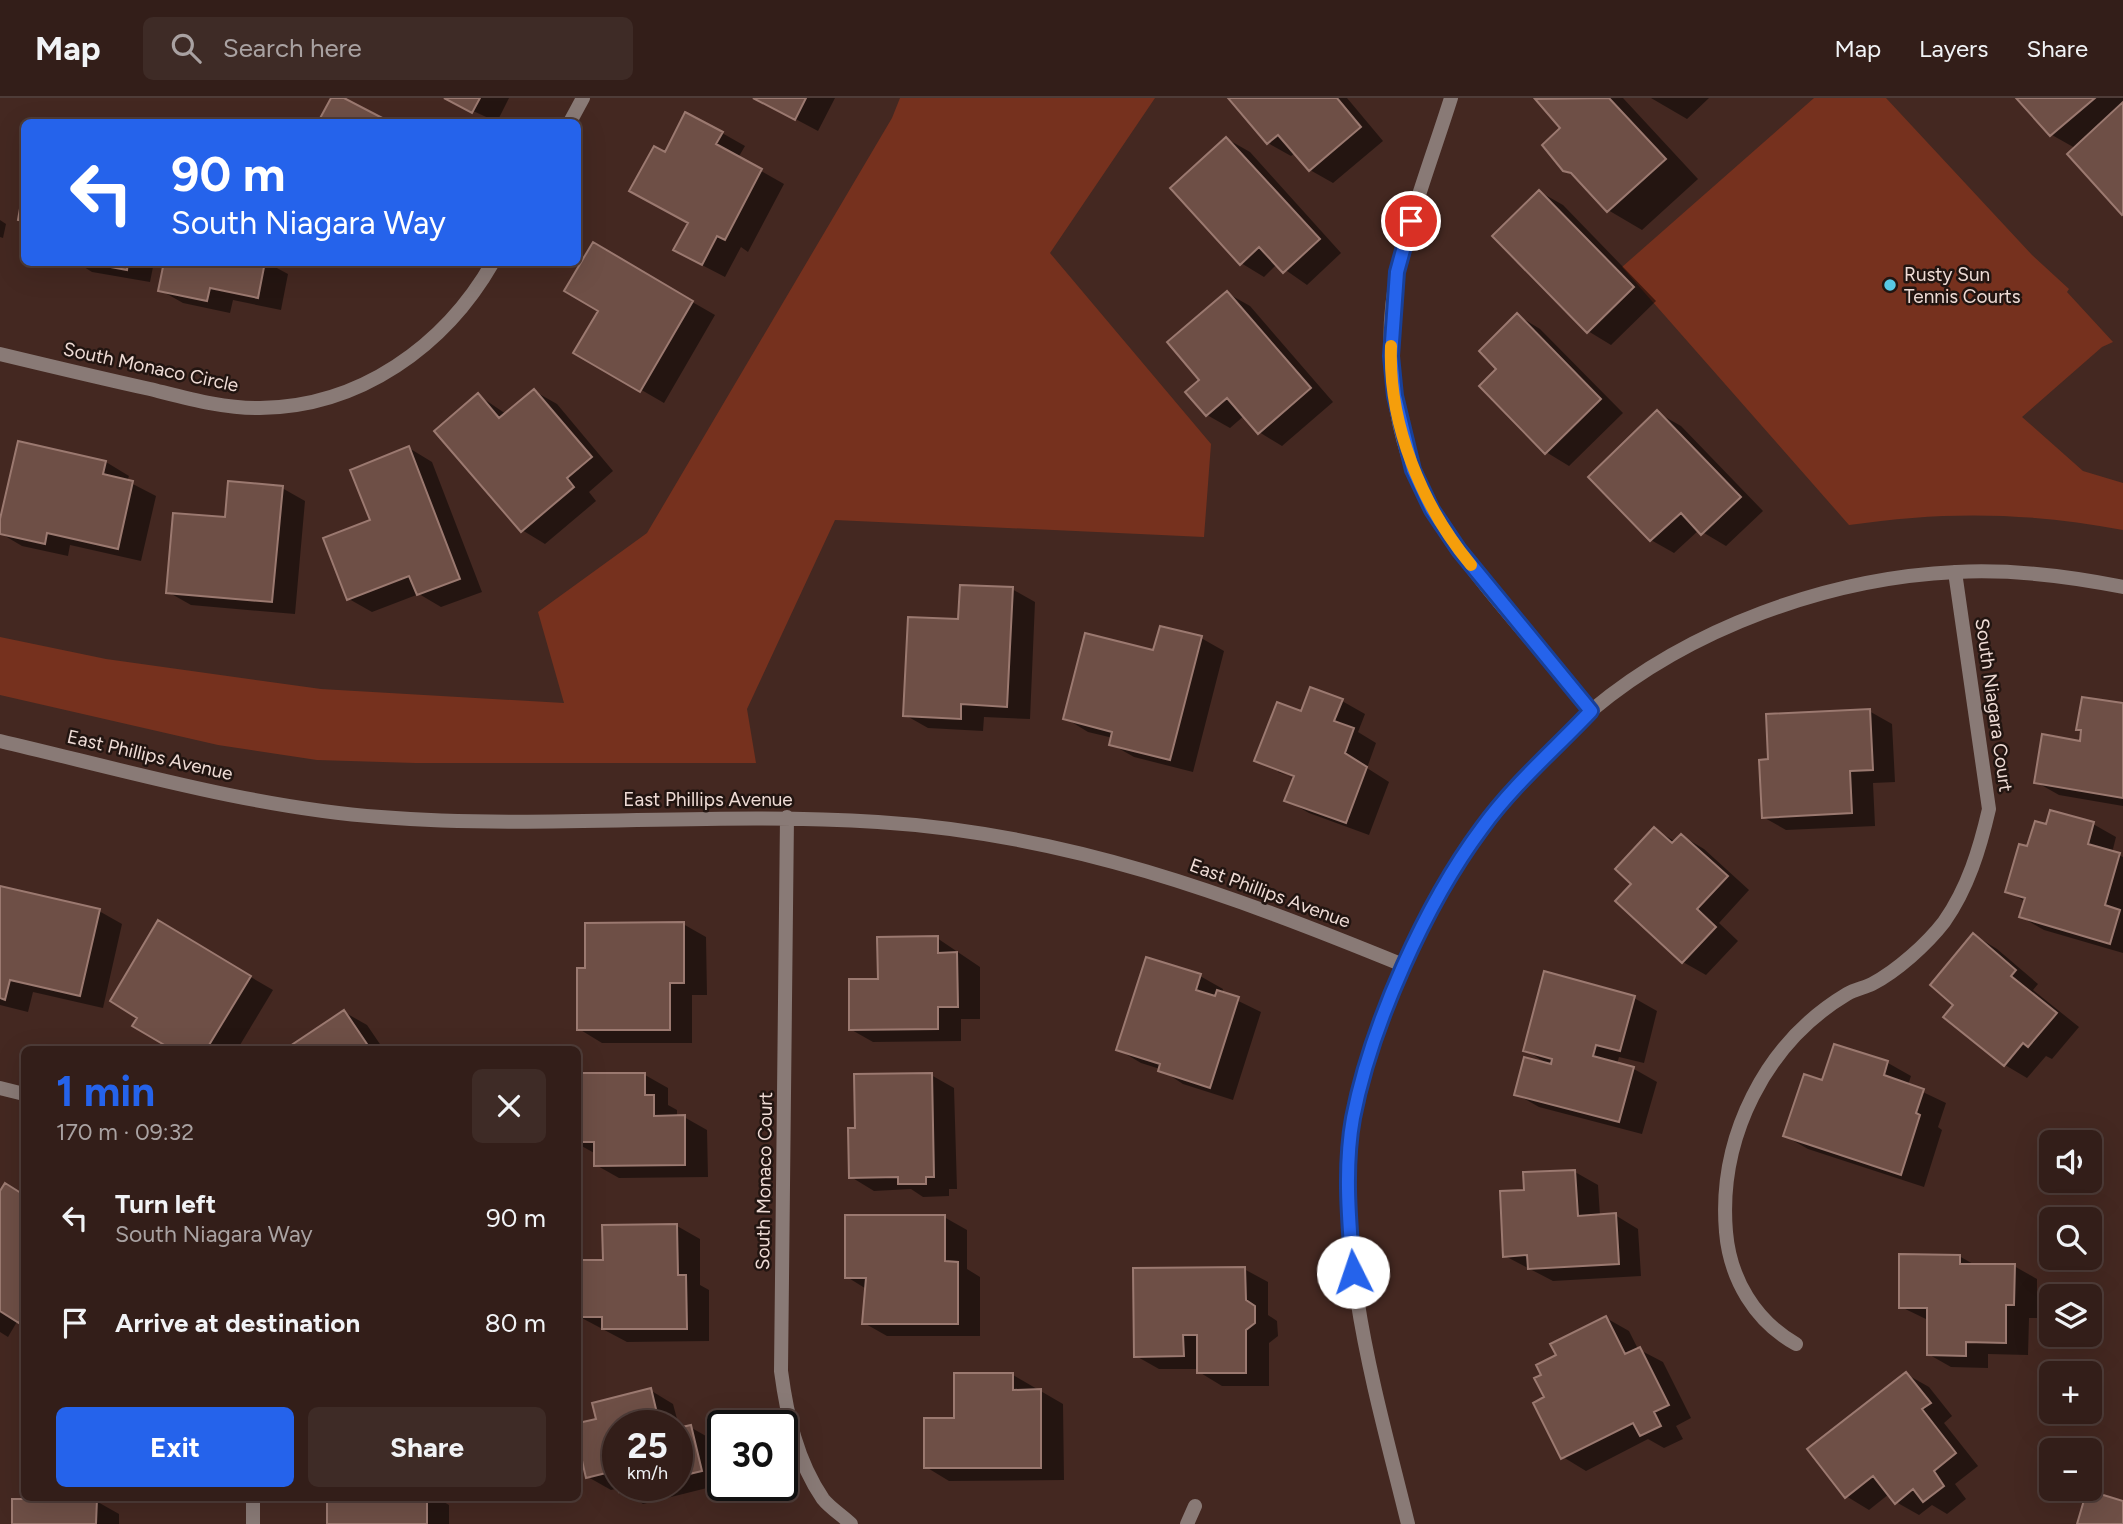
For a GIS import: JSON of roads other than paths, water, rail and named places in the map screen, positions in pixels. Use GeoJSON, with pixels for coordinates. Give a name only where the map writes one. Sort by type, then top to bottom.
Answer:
{"type":"FeatureCollection","features":[{"type":"Feature","properties":{"kind":"street"},"geometry":{"type":"LineString","coordinates":[[572,119],[583,98]]}},
{"type":"Feature","properties":{"kind":"street"},"geometry":{"type":"LineString","coordinates":[[1451,98],[1397,272],[1391,356],[1405,437],[1413,470],[1432,510],[1459,550],[1591,711]]}},
{"type":"Feature","properties":{"kind":"street","name":"South Monaco Circle"},"geometry":{"type":"LineString","coordinates":[[0,354],[206,402],[260,408],[310,402],[349,390],[390,372],[424,348],[460,311],[490,266]]}},
{"type":"Feature","properties":{"kind":"street"},"geometry":{"type":"LineString","coordinates":[[1408,1524],[1368,1356],[1353,1272],[1348,1203],[1353,1118],[1373,1050],[1403,965],[1438,897],[1482,827],[1591,711],[1642,674],[1707,637],[1770,611],[1836,591],[1898,578],[1955,572],[2016,572],[2123,586]]}},
{"type":"Feature","properties":{"kind":"street","name":"South Niagara Court"},"geometry":{"type":"LineString","coordinates":[[1796,1343],[1774,1332],[1756,1311],[1742,1288],[1727,1251],[1724,1208],[1728,1163],[1745,1110],[1783,1050],[1809,1021],[1849,993],[1873,983],[1921,947],[1943,922],[1964,887],[1981,844],[1989,809],[1955,572]]}},
{"type":"Feature","properties":{"kind":"street","name":"East Phillips Avenue"},"geometry":{"type":"LineString","coordinates":[[0,741],[246,797],[379,817],[523,822],[787,817],[881,822],[975,832],[1060,847],[1154,872],[1259,906],[1403,965]]}},
{"type":"Feature","properties":{"kind":"street","name":"South Monaco Court"},"geometry":{"type":"LineString","coordinates":[[787,817],[781,1371],[787,1415],[802,1459],[824,1501],[852,1524]]}},
{"type":"Feature","properties":{"kind":"street"},"geometry":{"type":"LineString","coordinates":[[0,1088],[21,1093]]}},
{"type":"Feature","properties":{"kind":"street"},"geometry":{"type":"LineString","coordinates":[[253,1501],[253,1524]]}},
{"type":"Feature","properties":{"kind":"street"},"geometry":{"type":"LineString","coordinates":[[1187,1524],[1195,1506]]}},
{"type":"Feature","properties":{"kind":"place","name":"Rusty Sun Tennis Courts"},"geometry":{"type":"Point","coordinates":[1890,285]}}]}
